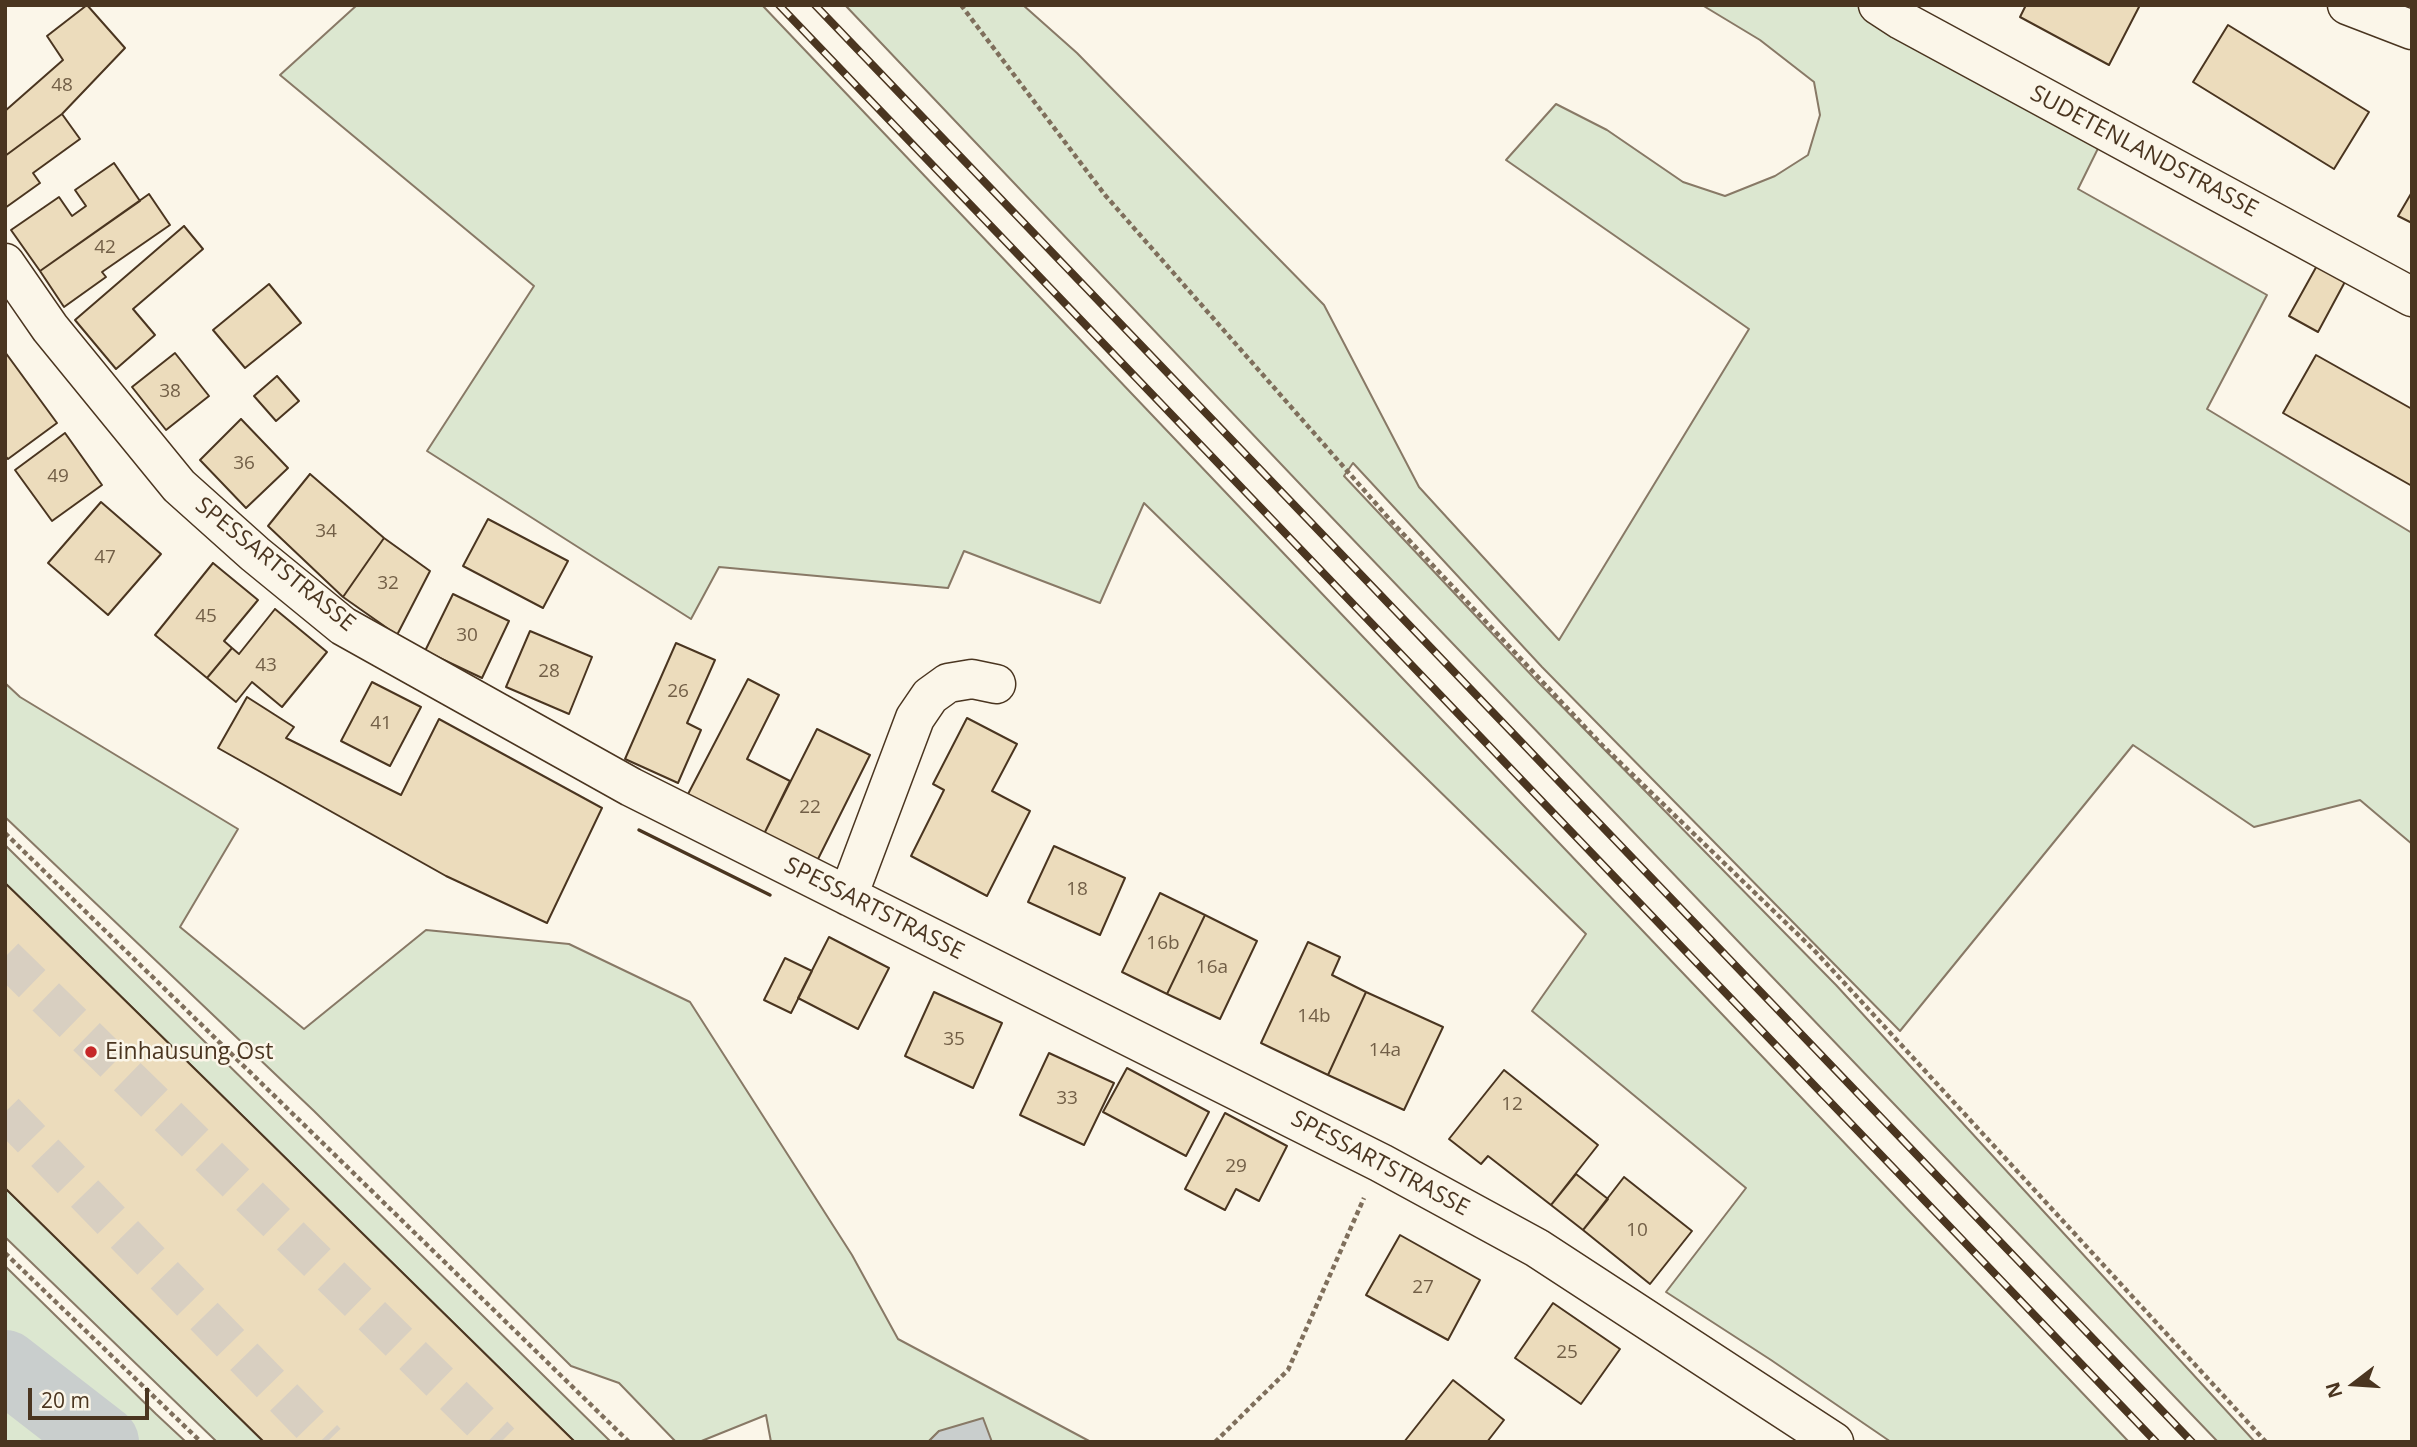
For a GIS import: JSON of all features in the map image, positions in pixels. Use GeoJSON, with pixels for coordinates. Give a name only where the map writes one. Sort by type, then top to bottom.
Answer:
{"type":"FeatureCollection","features":[{"type":"Feature","properties":{"kind":"street","name":"SUDETENLANDSTRASSE"},"geometry":{"type":"LineString","coordinates":[[1878,5],[1901,20],[2412,297]]}},
{"type":"Feature","properties":{"kind":"street"},"geometry":{"type":"LineString","coordinates":[[2347,5],[2412,30]]}},
{"type":"Feature","properties":{"kind":"street","name":"SPESSARTSTRASSE"},"geometry":{"type":"LineString","coordinates":[[5,263],[50,328],[180,486],[254,554],[342,625],[631,787],[1381,1163],[1537,1248],[1834,1442]]}},
{"type":"Feature","properties":{"kind":"street"},"geometry":{"type":"LineString","coordinates":[[848,895],[915,718],[930,695],[948,683],[972,679],[996,684]]}},
{"type":"Feature","properties":{"kind":"path"},"geometry":{"type":"LineString","coordinates":[[961,5],[1105,195],[1392,522],[1601,744],[1814,950],[2266,1442]]}},
{"type":"Feature","properties":{"kind":"path"},"geometry":{"type":"LineString","coordinates":[[5,833],[629,1442]]}},
{"type":"Feature","properties":{"kind":"path"},"geometry":{"type":"LineString","coordinates":[[1215,1442],[1288,1370],[1381,1163]]}},
{"type":"Feature","properties":{"kind":"path"},"geometry":{"type":"LineString","coordinates":[[5,1253],[201,1442]]}},
{"type":"Feature","properties":{"kind":"green space"},"geometry":{"type":"Polygon","coordinates":[[[357,5],[762,5],[2129,1442],[1891,1442],[1666,1292],[1746,1188],[1532,1011],[1586,934],[1144,503],[1100,603],[964,551],[948,588],[719,567],[691,619],[427,451],[534,286],[280,75],[357,5]]]}},
{"type":"Feature","properties":{"kind":"green space"},"geometry":{"type":"Polygon","coordinates":[[[845,5],[1023,5],[1077,53],[1324,305],[1419,487],[1559,640],[1749,329],[1506,160],[1556,104],[1607,130],[1683,182],[1725,196],[1775,176],[1808,155],[1820,115],[1814,82],[1760,40],[1702,5],[1895,5],[2115,114],[2078,189],[2267,295],[2207,409],[2412,533],[2412,844],[2360,800],[2254,827],[2133,745],[1900,1031],[1542,667],[1353,463],[1344,476],[1536,680],[1836,985],[2255,1442],[2218,1442],[845,5]]]}},
{"type":"Feature","properties":{"kind":"green space"},"geometry":{"type":"Polygon","coordinates":[[[5,683],[20,697],[238,829],[180,927],[304,1029],[426,930],[569,944],[690,1002],[852,1255],[898,1339],[1091,1442],[992,1442],[939,1431],[928,1442],[771,1442],[766,1415],[699,1442],[676,1442],[619,1383],[571,1366],[314,1111],[5,817],[5,683]]]}},
{"type":"Feature","properties":{"kind":"green space"},"geometry":{"type":"Polygon","coordinates":[[[5,845],[611,1442],[575,1442],[5,883],[5,845]]]}},
{"type":"Feature","properties":{"kind":"green space"},"geometry":{"type":"Polygon","coordinates":[[[5,1188],[264,1442],[217,1442],[5,1237],[5,1188]]]}},
{"type":"Feature","properties":{"kind":"green space"},"geometry":{"type":"Polygon","coordinates":[[[5,1266],[156,1414],[186,1442],[5,1442],[5,1266]]]}},
{"type":"Feature","properties":{"kind":"shaded area"},"geometry":{"type":"Polygon","coordinates":[[[983,1418],[992,1442],[928,1442],[939,1431],[983,1418]]]}},
{"type":"Feature","properties":{"kind":"building"},"geometry":{"type":"Polygon","coordinates":[[[87,5],[125,48],[62,114],[5,156],[5,111],[63,60],[47,36],[87,5]]]}},
{"type":"Feature","properties":{"kind":"building"},"geometry":{"type":"Polygon","coordinates":[[[2026,5],[2140,5],[2109,65],[2020,17],[2026,5]]]}},
{"type":"Feature","properties":{"kind":"building"},"geometry":{"type":"Polygon","coordinates":[[[2228,25],[2369,112],[2334,169],[2193,82],[2228,25]]]}},
{"type":"Feature","properties":{"kind":"building"},"geometry":{"type":"Polygon","coordinates":[[[62,114],[80,139],[33,173],[40,183],[5,208],[5,156],[62,114]]]}},
{"type":"Feature","properties":{"kind":"building"},"geometry":{"type":"Polygon","coordinates":[[[114,163],[140,201],[40,271],[11,230],[59,197],[72,216],[86,206],[75,190],[114,163]]]}},
{"type":"Feature","properties":{"kind":"building"},"geometry":{"type":"Polygon","coordinates":[[[2412,192],[2412,223],[2398,216],[2412,192]]]}},
{"type":"Feature","properties":{"kind":"building"},"geometry":{"type":"Polygon","coordinates":[[[149,194],[170,225],[102,272],[106,277],[64,307],[40,271],[149,194]]]}},
{"type":"Feature","properties":{"kind":"building"},"geometry":{"type":"Polygon","coordinates":[[[184,226],[203,249],[133,309],[155,335],[116,369],[75,320],[184,226]]]}},
{"type":"Feature","properties":{"kind":"building"},"geometry":{"type":"Polygon","coordinates":[[[2319,262],[2347,278],[2318,332],[2289,316],[2319,262]]]}},
{"type":"Feature","properties":{"kind":"building"},"geometry":{"type":"Polygon","coordinates":[[[269,284],[301,323],[245,368],[213,330],[269,284]]]}},
{"type":"Feature","properties":{"kind":"building"},"geometry":{"type":"Polygon","coordinates":[[[5,352],[57,423],[8,459],[5,456],[5,352]]]}},
{"type":"Feature","properties":{"kind":"building"},"geometry":{"type":"Polygon","coordinates":[[[175,353],[209,396],[166,430],[132,387],[175,353]]]}},
{"type":"Feature","properties":{"kind":"building"},"geometry":{"type":"Polygon","coordinates":[[[2316,355],[2412,409],[2412,486],[2283,413],[2316,355]]]}},
{"type":"Feature","properties":{"kind":"building"},"geometry":{"type":"Polygon","coordinates":[[[277,376],[299,401],[276,421],[254,396],[277,376]]]}},
{"type":"Feature","properties":{"kind":"building"},"geometry":{"type":"Polygon","coordinates":[[[241,419],[288,468],[246,508],[200,460],[241,419]]]}},
{"type":"Feature","properties":{"kind":"building"},"geometry":{"type":"Polygon","coordinates":[[[65,433],[102,485],[52,521],[15,470],[65,433]]]}},
{"type":"Feature","properties":{"kind":"building"},"geometry":{"type":"Polygon","coordinates":[[[310,474],[384,538],[343,597],[268,526],[310,474]]]}},
{"type":"Feature","properties":{"kind":"building"},"geometry":{"type":"Polygon","coordinates":[[[101,502],[161,554],[108,615],[48,563],[101,502]]]}},
{"type":"Feature","properties":{"kind":"building"},"geometry":{"type":"Polygon","coordinates":[[[488,519],[568,561],[543,608],[463,566],[488,519]]]}},
{"type":"Feature","properties":{"kind":"building"},"geometry":{"type":"Polygon","coordinates":[[[384,538],[430,571],[397,635],[343,597],[384,538]]]}},
{"type":"Feature","properties":{"kind":"building"},"geometry":{"type":"Polygon","coordinates":[[[213,563],[258,600],[224,641],[232,648],[207,678],[155,635],[213,563]]]}},
{"type":"Feature","properties":{"kind":"building"},"geometry":{"type":"Polygon","coordinates":[[[453,594],[509,621],[482,678],[425,651],[453,594]]]}},
{"type":"Feature","properties":{"kind":"building"},"geometry":{"type":"Polygon","coordinates":[[[275,609],[327,652],[282,707],[252,682],[236,702],[207,678],[232,648],[239,654],[275,609]]]}},
{"type":"Feature","properties":{"kind":"building"},"geometry":{"type":"Polygon","coordinates":[[[530,631],[592,657],[569,714],[506,687],[530,631]]]}},
{"type":"Feature","properties":{"kind":"building"},"geometry":{"type":"Polygon","coordinates":[[[676,643],[715,660],[687,723],[701,730],[678,783],[625,759],[676,643]]]}},
{"type":"Feature","properties":{"kind":"building"},"geometry":{"type":"Polygon","coordinates":[[[748,679],[779,695],[747,759],[790,781],[763,836],[687,796],[748,679]]]}},
{"type":"Feature","properties":{"kind":"building"},"geometry":{"type":"Polygon","coordinates":[[[372,682],[421,707],[390,766],[341,741],[372,682]]]}},
{"type":"Feature","properties":{"kind":"building"},"geometry":{"type":"Polygon","coordinates":[[[247,697],[294,727],[286,738],[401,795],[439,719],[602,808],[547,923],[446,876],[218,748],[247,697]]]}},
{"type":"Feature","properties":{"kind":"building"},"geometry":{"type":"Polygon","coordinates":[[[967,718],[1017,744],[992,791],[1030,811],[987,896],[911,856],[944,790],[933,784],[967,718]]]}},
{"type":"Feature","properties":{"kind":"building"},"geometry":{"type":"Polygon","coordinates":[[[817,729],[870,755],[816,863],[763,836],[817,729]]]}},
{"type":"Feature","properties":{"kind":"building"},"geometry":{"type":"Polygon","coordinates":[[[1054,846],[1125,878],[1100,935],[1028,902],[1054,846]]]}},
{"type":"Feature","properties":{"kind":"building","name":"Einhausung Ost"},"geometry":{"type":"Polygon","coordinates":[[[5,883],[575,1442],[264,1442],[5,1188],[5,883]]]}},
{"type":"Feature","properties":{"kind":"building"},"geometry":{"type":"Polygon","coordinates":[[[1160,893],[1205,915],[1167,994],[1122,972],[1160,893]]]}},
{"type":"Feature","properties":{"kind":"building"},"geometry":{"type":"Polygon","coordinates":[[[1205,915],[1257,941],[1220,1019],[1167,994],[1205,915]]]}},
{"type":"Feature","properties":{"kind":"building"},"geometry":{"type":"Polygon","coordinates":[[[829,937],[889,968],[858,1029],[798,998],[829,937]]]}},
{"type":"Feature","properties":{"kind":"building"},"geometry":{"type":"Polygon","coordinates":[[[1308,942],[1340,957],[1332,975],[1366,992],[1328,1075],[1261,1043],[1308,942]]]}},
{"type":"Feature","properties":{"kind":"building"},"geometry":{"type":"Polygon","coordinates":[[[785,958],[812,971],[791,1013],[764,1000],[785,958]]]}},
{"type":"Feature","properties":{"kind":"building"},"geometry":{"type":"Polygon","coordinates":[[[934,992],[1002,1023],[973,1088],[905,1056],[934,992]]]}},
{"type":"Feature","properties":{"kind":"building"},"geometry":{"type":"Polygon","coordinates":[[[1366,992],[1443,1027],[1404,1110],[1328,1075],[1366,992]]]}},
{"type":"Feature","properties":{"kind":"building"},"geometry":{"type":"Polygon","coordinates":[[[1049,1053],[1114,1083],[1084,1145],[1020,1115],[1049,1053]]]}},
{"type":"Feature","properties":{"kind":"building"},"geometry":{"type":"Polygon","coordinates":[[[1127,1068],[1209,1112],[1186,1156],[1103,1112],[1127,1068]]]}},
{"type":"Feature","properties":{"kind":"building"},"geometry":{"type":"Polygon","coordinates":[[[1504,1070],[1598,1145],[1551,1205],[1488,1156],[1481,1164],[1449,1139],[1504,1070]]]}},
{"type":"Feature","properties":{"kind":"building"},"geometry":{"type":"Polygon","coordinates":[[[1225,1113],[1287,1146],[1259,1201],[1236,1189],[1225,1210],[1185,1189],[1225,1113]]]}},
{"type":"Feature","properties":{"kind":"building"},"geometry":{"type":"Polygon","coordinates":[[[1576,1174],[1608,1199],[1583,1230],[1551,1205],[1576,1174]]]}},
{"type":"Feature","properties":{"kind":"building"},"geometry":{"type":"Polygon","coordinates":[[[1624,1177],[1692,1231],[1650,1284],[1583,1230],[1624,1177]]]}},
{"type":"Feature","properties":{"kind":"building"},"geometry":{"type":"Polygon","coordinates":[[[1400,1235],[1480,1280],[1448,1340],[1366,1295],[1400,1235]]]}},
{"type":"Feature","properties":{"kind":"building"},"geometry":{"type":"Polygon","coordinates":[[[1553,1303],[1620,1349],[1581,1404],[1515,1358],[1553,1303]]]}},
{"type":"Feature","properties":{"kind":"building"},"geometry":{"type":"Polygon","coordinates":[[[1453,1380],[1504,1420],[1487,1442],[1404,1442],[1453,1380]]]}},
{"type":"Feature","properties":{"kind":"waterway"},"geometry":{"type":"LineString","coordinates":[[5,1366],[103,1442]]}},
{"type":"Feature","properties":{"kind":"tunnel"},"geometry":{"type":"LineString","coordinates":[[5,957],[501,1442]]}},
{"type":"Feature","properties":{"kind":"tunnel"},"geometry":{"type":"LineString","coordinates":[[5,1112],[327,1442]]}},
{"type":"Feature","properties":{"kind":"railway"},"geometry":{"type":"LineString","coordinates":[[779,5],[2156,1442]]}},
{"type":"Feature","properties":{"kind":"railway"},"geometry":{"type":"LineString","coordinates":[[815,5],[2192,1442]]}},
{"type":"Feature","properties":{"kind":"wall"},"geometry":{"type":"LineString","coordinates":[[639,830],[770,895]]}},
{"type":"Feature","properties":{"kind":"place","name":"Einhausung Ost"},"geometry":{"type":"Point","coordinates":[91,1052]}}]}
